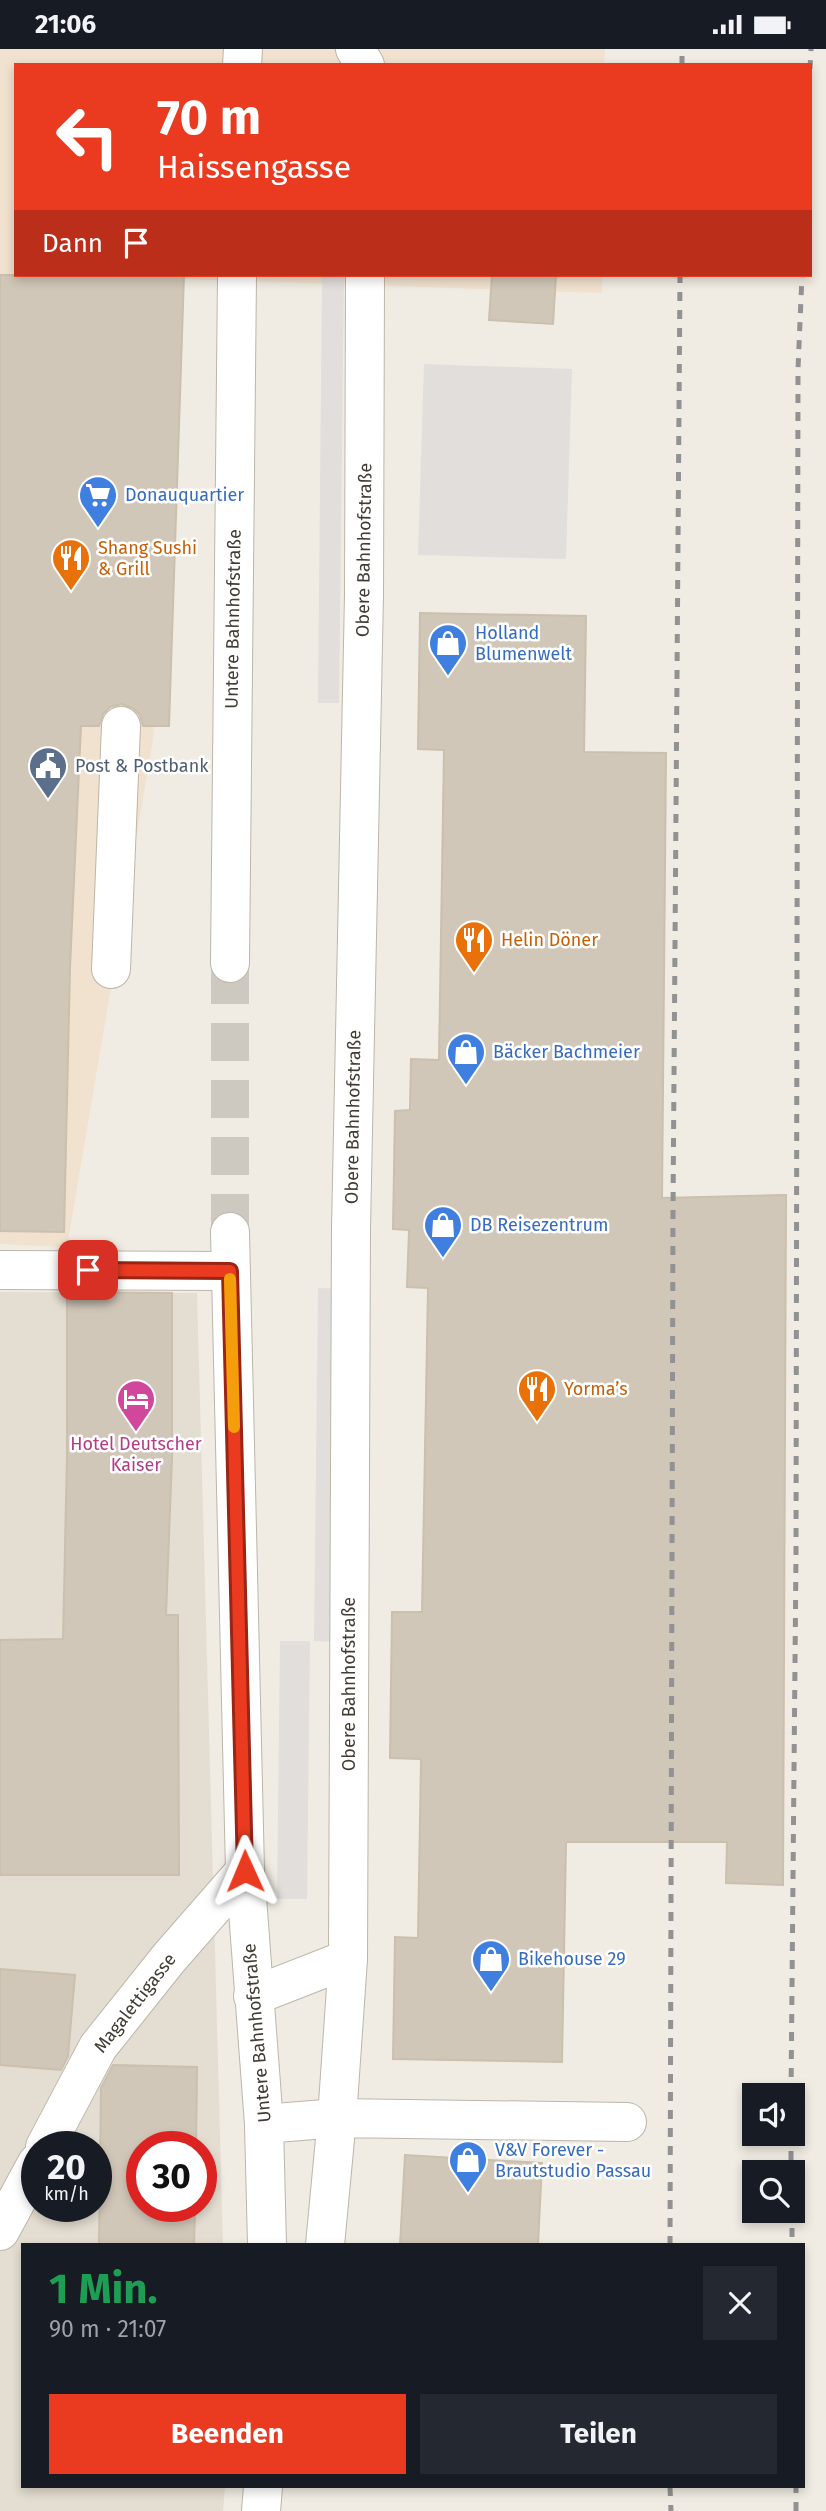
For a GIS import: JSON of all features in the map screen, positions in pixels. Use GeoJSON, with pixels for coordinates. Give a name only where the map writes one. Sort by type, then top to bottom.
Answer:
{"type":"FeatureCollection","features":[{"type":"Feature","properties":{"kind":"street","name":"Untere Bahnhofstraße"},"geometry":{"type":"LineString","coordinates":[[230,963],[237,277]]}},
{"type":"Feature","properties":{"kind":"street","name":"Obere Bahnhofstraße"},"geometry":{"type":"LineString","coordinates":[[325,2243],[348,1959],[351,1229],[365,551],[365,277]]}},
{"type":"Feature","properties":{"kind":"street"},"geometry":{"type":"LineString","coordinates":[[111,969],[121,726]]}},
{"type":"Feature","properties":{"kind":"street","name":"Untere Bahnhofstraße"},"geometry":{"type":"LineString","coordinates":[[230,1233],[245,1871],[264,2125],[267,2243]]}},
{"type":"Feature","properties":{"kind":"street"},"geometry":{"type":"LineString","coordinates":[[0,1270],[230,1271]]}},
{"type":"Feature","properties":{"kind":"street","name":"Magalettigasse"},"geometry":{"type":"LineString","coordinates":[[53,2131],[98,2047],[169,1958],[245,1871]]}},
{"type":"Feature","properties":{"kind":"street"},"geometry":{"type":"LineString","coordinates":[[253,1996],[348,1959]]}},
{"type":"Feature","properties":{"kind":"street"},"geometry":{"type":"LineString","coordinates":[[264,2125],[337,2118],[627,2122]]}},
{"type":"Feature","properties":{"kind":"street"},"geometry":{"type":"LineString","coordinates":[[0,2231],[21,2192]]}},
{"type":"Feature","properties":{"kind":"street"},"geometry":{"type":"LineString","coordinates":[[261,2511],[263,2488]]}},
{"type":"Feature","properties":{"kind":"shaded area"},"geometry":{"type":"Polygon","coordinates":[[[0,49],[605,49],[604,63],[14,63],[14,277],[602,277],[602,293],[180,279],[153,740],[67,1247],[0,1244],[0,49]]]}},
{"type":"Feature","properties":{"kind":"shaded area"},"geometry":{"type":"Polygon","coordinates":[[[322,277],[344,277],[339,703],[318,703],[322,277]]]}},
{"type":"Feature","properties":{"kind":"shaded area"},"geometry":{"type":"Polygon","coordinates":[[[424,364],[572,369],[566,559],[418,555],[424,364]]]}},
{"type":"Feature","properties":{"kind":"shaded area"},"geometry":{"type":"Polygon","coordinates":[[[318,1288],[348,1289],[344,1642],[314,1641],[318,1288]]]}},
{"type":"Feature","properties":{"kind":"shaded area"},"geometry":{"type":"Polygon","coordinates":[[[0,1292],[197,1293],[223,2243],[21,2243],[21,2488],[225,2488],[223,2511],[0,2511],[0,1292]]]}},
{"type":"Feature","properties":{"kind":"shaded area"},"geometry":{"type":"Polygon","coordinates":[[[280,1641],[310,1641],[307,1899],[277,1899],[280,1641]]]}},
{"type":"Feature","properties":{"kind":"building","name":"Donauquartier"},"geometry":{"type":"Polygon","coordinates":[[[0,275],[184,277],[169,726],[143,726],[140,715],[133,708],[121,704],[110,707],[103,714],[99,726],[81,726],[70,968],[64,1232],[0,1231],[0,275]]]}},
{"type":"Feature","properties":{"kind":"building"},"geometry":{"type":"Polygon","coordinates":[[[492,277],[556,277],[553,324],[489,320],[492,277]]]}},
{"type":"Feature","properties":{"kind":"building"},"geometry":{"type":"Polygon","coordinates":[[[420,613],[586,616],[584,752],[666,753],[662,1198],[786,1195],[783,1885],[726,1883],[727,1842],[566,1842],[562,2062],[393,2059],[395,1937],[418,1938],[421,1759],[390,1758],[392,1612],[422,1612],[428,1288],[407,1287],[409,1230],[393,1229],[395,1111],[410,1110],[411,1059],[439,1060],[444,750],[418,749],[420,613]]]}},
{"type":"Feature","properties":{"kind":"building"},"geometry":{"type":"Polygon","coordinates":[[[67,1292],[172,1293],[172,1457],[166,1615],[178,1615],[179,1875],[0,1875],[0,1640],[63,1639],[67,1292]]]}},
{"type":"Feature","properties":{"kind":"building"},"geometry":{"type":"Polygon","coordinates":[[[0,1969],[75,1975],[68,2056],[61,2070],[0,2065],[0,1969]]]}},
{"type":"Feature","properties":{"kind":"building"},"geometry":{"type":"Polygon","coordinates":[[[113,2065],[197,2067],[196,2131],[126,2131],[126,2222],[195,2222],[194,2243],[99,2243],[99,2222],[112,2222],[112,2131],[100,2131],[101,2088],[113,2065]]]}},
{"type":"Feature","properties":{"kind":"building"},"geometry":{"type":"Polygon","coordinates":[[[405,2155],[542,2163],[538,2243],[400,2243],[405,2155]]]}},
{"type":"Feature","properties":{"kind":"tunnel"},"geometry":{"type":"LineString","coordinates":[[230,963],[230,1232]]}},
{"type":"Feature","properties":{"kind":"railway"},"geometry":{"type":"LineString","coordinates":[[682,49],[682,63]]}},
{"type":"Feature","properties":{"kind":"railway"},"geometry":{"type":"LineString","coordinates":[[810,63],[811,49]]}},
{"type":"Feature","properties":{"kind":"railway"},"geometry":{"type":"LineString","coordinates":[[670,2243],[673,1212],[680,277]]}},
{"type":"Feature","properties":{"kind":"railway"},"geometry":{"type":"LineString","coordinates":[[791,2083],[796,1555],[798,369],[802,277]]}},
{"type":"Feature","properties":{"kind":"railway"},"geometry":{"type":"LineString","coordinates":[[791,2146],[791,2160]]}},
{"type":"Feature","properties":{"kind":"railway"},"geometry":{"type":"LineString","coordinates":[[792,2223],[792,2243]]}},
{"type":"Feature","properties":{"kind":"railway"},"geometry":{"type":"LineString","coordinates":[[670,2488],[671,2511]]}},
{"type":"Feature","properties":{"kind":"railway"},"geometry":{"type":"LineString","coordinates":[[796,2488],[796,2511]]}},
{"type":"Feature","properties":{"kind":"slow traffic"},"geometry":{"type":"LineString","coordinates":[[230,1279],[234,1427]]}},
{"type":"Feature","properties":{"kind":"place","name":"Donauquartier"},"geometry":{"type":"Point","coordinates":[98,529]}},
{"type":"Feature","properties":{"kind":"place","name":"Shang Sushi & Grill"},"geometry":{"type":"Point","coordinates":[71,592]}},
{"type":"Feature","properties":{"kind":"place","name":"Holland Blumenwelt"},"geometry":{"type":"Point","coordinates":[448,677]}},
{"type":"Feature","properties":{"kind":"place","name":"Post & Postbank"},"geometry":{"type":"Point","coordinates":[48,800]}},
{"type":"Feature","properties":{"kind":"place","name":"Helin Döner"},"geometry":{"type":"Point","coordinates":[474,974]}},
{"type":"Feature","properties":{"kind":"place","name":"Bäcker Bachmeier"},"geometry":{"type":"Point","coordinates":[466,1086]}},
{"type":"Feature","properties":{"kind":"place","name":"DB Reisezentrum"},"geometry":{"type":"Point","coordinates":[443,1259]}},
{"type":"Feature","properties":{"kind":"place","name":"Yorma’s"},"geometry":{"type":"Point","coordinates":[537,1423]}},
{"type":"Feature","properties":{"kind":"place","name":"Hotel Deutscher Kaiser"},"geometry":{"type":"Point","coordinates":[136,1433]}},
{"type":"Feature","properties":{"kind":"place","name":"Bikehouse 29"},"geometry":{"type":"Point","coordinates":[491,1993]}},
{"type":"Feature","properties":{"kind":"place","name":"V&V Forever - Brautstudio Passau"},"geometry":{"type":"Point","coordinates":[468,2194]}},
{"type":"Feature","properties":{"kind":"route"},"geometry":{"type":"LineString","coordinates":[[88,1270],[230,1271],[245,1871]]}}]}
